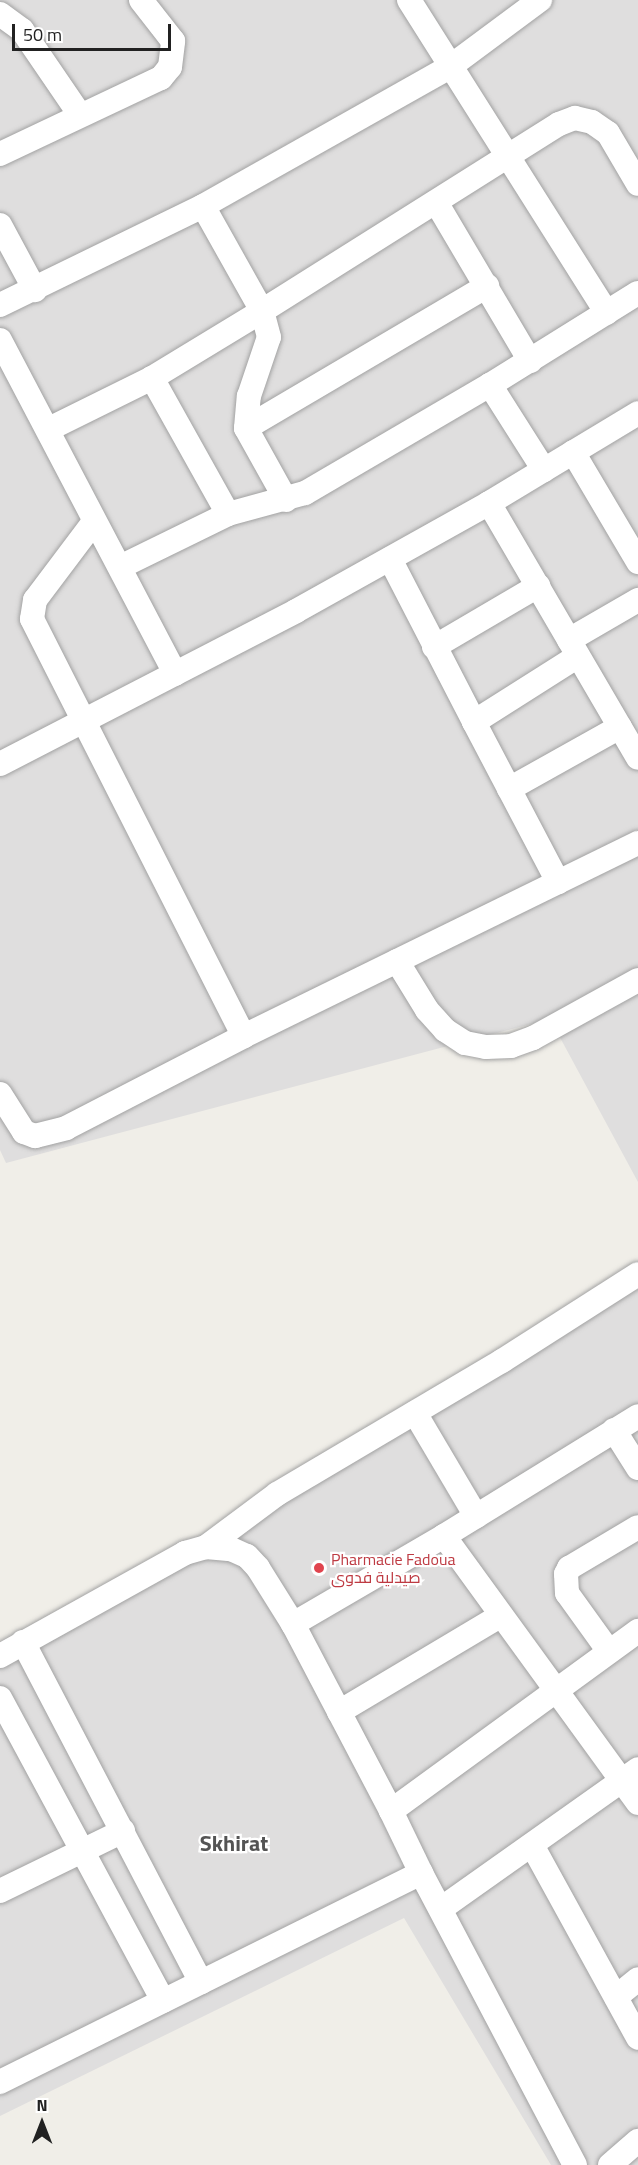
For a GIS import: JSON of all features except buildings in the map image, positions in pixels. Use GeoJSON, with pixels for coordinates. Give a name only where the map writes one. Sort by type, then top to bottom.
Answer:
{"type":"FeatureCollection","features":[{"type":"Feature","properties":{"kind":"street"},"geometry":{"type":"LineString","coordinates":[[0,154],[161,78],[170,67],[173,41],[141,0]]}},
{"type":"Feature","properties":{"kind":"street"},"geometry":{"type":"LineString","coordinates":[[409,0],[607,312]]}},
{"type":"Feature","properties":{"kind":"street"},"geometry":{"type":"LineString","coordinates":[[0,305],[203,207],[451,66],[540,0]]}},
{"type":"Feature","properties":{"kind":"street"},"geometry":{"type":"LineString","coordinates":[[0,14],[22,30],[80,115]]}},
{"type":"Feature","properties":{"kind":"street"},"geometry":{"type":"LineString","coordinates":[[49,429],[152,378],[575,118],[592,122],[608,133],[638,184]]}},
{"type":"Feature","properties":{"kind":"street"},"geometry":{"type":"LineString","coordinates":[[436,202],[530,361]]}},
{"type":"Feature","properties":{"kind":"street"},"geometry":{"type":"LineString","coordinates":[[203,207],[262,311],[269,337],[249,396],[246,428],[286,501]]}},
{"type":"Feature","properties":{"kind":"street"},"geometry":{"type":"LineString","coordinates":[[0,225],[35,290]]}},
{"type":"Feature","properties":{"kind":"street"},"geometry":{"type":"LineString","coordinates":[[246,428],[487,286]]}},
{"type":"Feature","properties":{"kind":"street"},"geometry":{"type":"LineString","coordinates":[[120,567],[228,514],[286,501],[490,385],[638,293]]}},
{"type":"Feature","properties":{"kind":"street"},"geometry":{"type":"LineString","coordinates":[[0,340],[49,429],[93,523],[120,567],[175,674]]}},
{"type":"Feature","properties":{"kind":"street"},"geometry":{"type":"LineString","coordinates":[[152,378],[228,514]]}},
{"type":"Feature","properties":{"kind":"street"},"geometry":{"type":"LineString","coordinates":[[490,385],[544,470]]}},
{"type":"Feature","properties":{"kind":"street"},"geometry":{"type":"LineString","coordinates":[[0,764],[390,559],[489,503],[638,413]]}},
{"type":"Feature","properties":{"kind":"street"},"geometry":{"type":"LineString","coordinates":[[573,452],[638,562]]}},
{"type":"Feature","properties":{"kind":"street"},"geometry":{"type":"LineString","coordinates":[[489,503],[638,758]]}},
{"type":"Feature","properties":{"kind":"street"},"geometry":{"type":"LineString","coordinates":[[93,523],[32,609],[36,629],[80,720],[244,1036]]}},
{"type":"Feature","properties":{"kind":"street"},"geometry":{"type":"LineString","coordinates":[[390,559],[558,882]]}},
{"type":"Feature","properties":{"kind":"street"},"geometry":{"type":"LineString","coordinates":[[434,647],[538,586]]}},
{"type":"Feature","properties":{"kind":"street"},"geometry":{"type":"LineString","coordinates":[[474,722],[638,600]]}},
{"type":"Feature","properties":{"kind":"street"},"geometry":{"type":"LineString","coordinates":[[509,789],[620,727]]}},
{"type":"Feature","properties":{"kind":"street"},"geometry":{"type":"LineString","coordinates":[[0,1094],[24,1132],[51,1134],[244,1036],[638,843]]}},
{"type":"Feature","properties":{"kind":"street"},"geometry":{"type":"LineString","coordinates":[[398,961],[427,1010],[445,1030],[465,1043],[486,1047],[511,1046],[533,1038],[638,980]]}},
{"type":"Feature","properties":{"kind":"street"},"geometry":{"type":"LineString","coordinates":[[0,1656],[184,1553],[206,1547],[277,1494],[416,1413],[638,1274]]}},
{"type":"Feature","properties":{"kind":"street"},"geometry":{"type":"LineString","coordinates":[[416,1413],[476,1516]]}},
{"type":"Feature","properties":{"kind":"street"},"geometry":{"type":"LineString","coordinates":[[293,1624],[444,1536],[638,1416]]}},
{"type":"Feature","properties":{"kind":"street"},"geometry":{"type":"LineString","coordinates":[[614,1430],[638,1468]]}},
{"type":"Feature","properties":{"kind":"street"},"geometry":{"type":"LineString","coordinates":[[608,1650],[567,1593],[566,1574],[569,1568],[638,1527]]}},
{"type":"Feature","properties":{"kind":"street"},"geometry":{"type":"LineString","coordinates":[[444,1536],[555,1694],[630,1776],[638,1803]]}},
{"type":"Feature","properties":{"kind":"street"},"geometry":{"type":"LineString","coordinates":[[206,1547],[247,1556],[293,1624],[575,2165]]}},
{"type":"Feature","properties":{"kind":"street"},"geometry":{"type":"LineString","coordinates":[[339,1712],[500,1616]]}},
{"type":"Feature","properties":{"kind":"street"},"geometry":{"type":"LineString","coordinates":[[391,1811],[555,1694],[608,1650],[638,1631]]}},
{"type":"Feature","properties":{"kind":"street"},"geometry":{"type":"LineString","coordinates":[[23,1642],[201,1982]]}},
{"type":"Feature","properties":{"kind":"street"},"geometry":{"type":"LineString","coordinates":[[0,1698],[163,2001]]}},
{"type":"Feature","properties":{"kind":"street"},"geometry":{"type":"LineString","coordinates":[[442,1908],[630,1776]]}},
{"type":"Feature","properties":{"kind":"street"},"geometry":{"type":"LineString","coordinates":[[0,1891],[123,1831]]}},
{"type":"Feature","properties":{"kind":"street"},"geometry":{"type":"LineString","coordinates":[[532,1845],[638,2038]]}},
{"type":"Feature","properties":{"kind":"street"},"geometry":{"type":"LineString","coordinates":[[0,2082],[421,1873]]}},
{"type":"Feature","properties":{"kind":"street"},"geometry":{"type":"LineString","coordinates":[[616,1997],[638,1978]]}},
{"type":"Feature","properties":{"kind":"street"},"geometry":{"type":"LineString","coordinates":[[610,2165],[638,2141]]}},
{"type":"Feature","properties":{"kind":"shaded area"},"geometry":{"type":"Polygon","coordinates":[[[0,0],[638,0],[638,1182],[550,1019],[6,1163],[0,1150],[0,0]]]}},
{"type":"Feature","properties":{"kind":"shaded area","name":"Skhirat"},"geometry":{"type":"Polygon","coordinates":[[[638,1289],[638,2165],[551,2165],[404,1918],[0,2116],[0,1660],[638,1289]]]}},
{"type":"Feature","properties":{"kind":"place","name":"Pharmacie Fadoua صيدلية فدوى"},"geometry":{"type":"Point","coordinates":[319,1568]}},
{"type":"Feature","properties":{"kind":"district","name":"Skhirat"},"geometry":{"type":"Point","coordinates":[234,1844]}}]}
